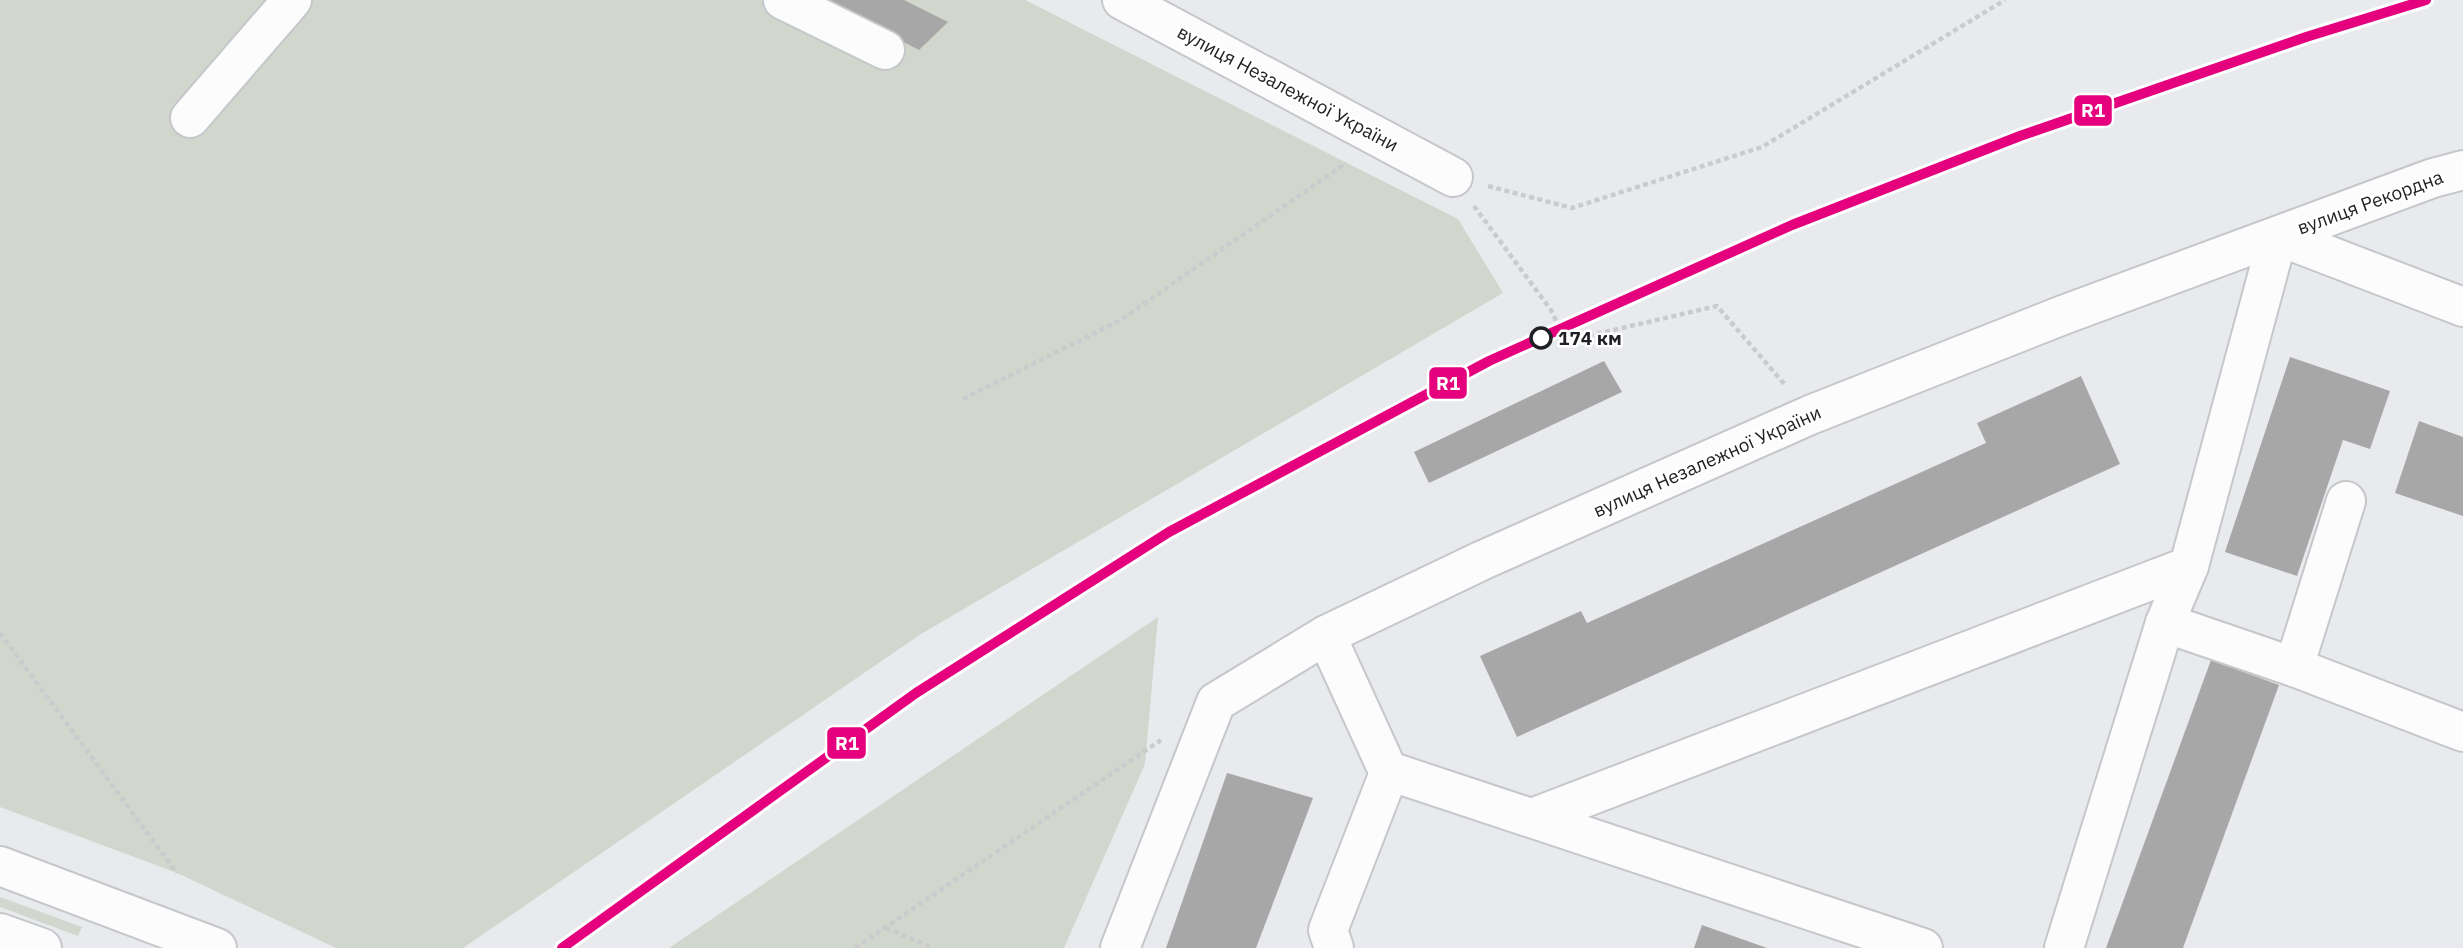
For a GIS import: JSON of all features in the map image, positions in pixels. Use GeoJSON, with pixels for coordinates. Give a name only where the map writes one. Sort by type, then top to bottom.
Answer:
{"type":"FeatureCollection","features":[{"type":"Feature","properties":{"kind":"street"},"geometry":{"type":"LineString","coordinates":[[190,118],[292,0]]}},
{"type":"Feature","properties":{"kind":"street"},"geometry":{"type":"LineString","coordinates":[[782,0],[885,50]]}},
{"type":"Feature","properties":{"kind":"street","name":"вулиця Незалежної України"},"geometry":{"type":"LineString","coordinates":[[1122,0],[1453,177]]}},
{"type":"Feature","properties":{"kind":"street","name":"вулиця Рекордна"},"geometry":{"type":"LineString","coordinates":[[2278,236],[2463,170]]}},
{"type":"Feature","properties":{"kind":"street"},"geometry":{"type":"LineString","coordinates":[[2064,948],[2165,623],[2189,566],[2278,236],[2463,307]]}},
{"type":"Feature","properties":{"kind":"street","name":"вулиця Незалежної України"},"geometry":{"type":"LineString","coordinates":[[1120,948],[1216,702],[1326,635],[1483,560],[1810,415],[2063,315],[2278,236]]}},
{"type":"Feature","properties":{"kind":"street"},"geometry":{"type":"LineString","coordinates":[[2294,667],[2346,501]]}},
{"type":"Feature","properties":{"kind":"street"},"geometry":{"type":"LineString","coordinates":[[1532,818],[2189,566]]}},
{"type":"Feature","properties":{"kind":"street"},"geometry":{"type":"LineString","coordinates":[[2165,623],[2294,667],[2463,732]]}},
{"type":"Feature","properties":{"kind":"street"},"geometry":{"type":"LineString","coordinates":[[1326,635],[1389,771],[1328,930],[1334,948]]}},
{"type":"Feature","properties":{"kind":"street"},"geometry":{"type":"LineString","coordinates":[[1389,771],[1923,948]]}},
{"type":"Feature","properties":{"kind":"street"},"geometry":{"type":"LineString","coordinates":[[0,866],[213,947]]}},
{"type":"Feature","properties":{"kind":"street"},"geometry":{"type":"LineString","coordinates":[[0,933],[42,948]]}},
{"type":"Feature","properties":{"kind":"path"},"geometry":{"type":"LineString","coordinates":[[1453,177],[1572,208],[1661,180],[1762,147],[2005,0]]}},
{"type":"Feature","properties":{"kind":"path"},"geometry":{"type":"LineString","coordinates":[[964,399],[1119,321],[1382,139]]}},
{"type":"Feature","properties":{"kind":"path"},"geometry":{"type":"LineString","coordinates":[[1453,177],[1551,310],[1566,341],[1717,306],[1810,415]]}},
{"type":"Feature","properties":{"kind":"path"},"geometry":{"type":"LineString","coordinates":[[0,633],[177,873]]}},
{"type":"Feature","properties":{"kind":"path"},"geometry":{"type":"LineString","coordinates":[[855,948],[1171,733]]}},
{"type":"Feature","properties":{"kind":"path"},"geometry":{"type":"LineString","coordinates":[[886,928],[933,948]]}},
{"type":"Feature","properties":{"kind":"shaded area"},"geometry":{"type":"Polygon","coordinates":[[[0,0],[1025,0],[1458,219],[1503,293],[921,634],[463,948],[336,948],[177,873],[0,807],[0,0]]]}},
{"type":"Feature","properties":{"kind":"shaded area"},"geometry":{"type":"Polygon","coordinates":[[[1158,617],[1145,764],[1064,948],[669,948],[1158,617]]]}},
{"type":"Feature","properties":{"kind":"shaded area"},"geometry":{"type":"Polygon","coordinates":[[[0,897],[82,927],[78,936],[0,907],[0,897]]]}},
{"type":"Feature","properties":{"kind":"building"},"geometry":{"type":"Polygon","coordinates":[[[822,0],[904,0],[948,22],[919,50],[822,0]]]}},
{"type":"Feature","properties":{"kind":"building"},"geometry":{"type":"Polygon","coordinates":[[[2290,357],[2390,391],[2370,449],[2343,440],[2297,576],[2225,552],[2290,357]]]}},
{"type":"Feature","properties":{"kind":"building"},"geometry":{"type":"Polygon","coordinates":[[[1604,361],[1622,392],[1429,483],[1414,452],[1604,361]]]}},
{"type":"Feature","properties":{"kind":"building"},"geometry":{"type":"Polygon","coordinates":[[[2081,376],[2120,464],[1517,737],[1480,656],[1581,611],[1587,623],[1986,443],[1977,423],[2081,376]]]}},
{"type":"Feature","properties":{"kind":"building"},"geometry":{"type":"Polygon","coordinates":[[[2419,421],[2463,437],[2463,516],[2395,493],[2419,421]]]}},
{"type":"Feature","properties":{"kind":"building"},"geometry":{"type":"Polygon","coordinates":[[[2211,660],[2279,685],[2183,948],[2106,948],[2211,660]]]}},
{"type":"Feature","properties":{"kind":"building"},"geometry":{"type":"Polygon","coordinates":[[[1227,773],[1313,798],[1256,948],[1166,948],[1227,773]]]}},
{"type":"Feature","properties":{"kind":"building"},"geometry":{"type":"Polygon","coordinates":[[[1702,925],[1767,948],[1694,948],[1702,925]]]}},
{"type":"Feature","properties":{"kind":"transit line","name":"R1"},"geometry":{"type":"LineString","coordinates":[[562,948],[916,693],[1169,532],[1489,361],[1792,225],[2020,136],[2306,37],[2426,0]]}},
{"type":"Feature","properties":{"kind":"place","name":"174 км"},"geometry":{"type":"Point","coordinates":[1541,338]}}]}
